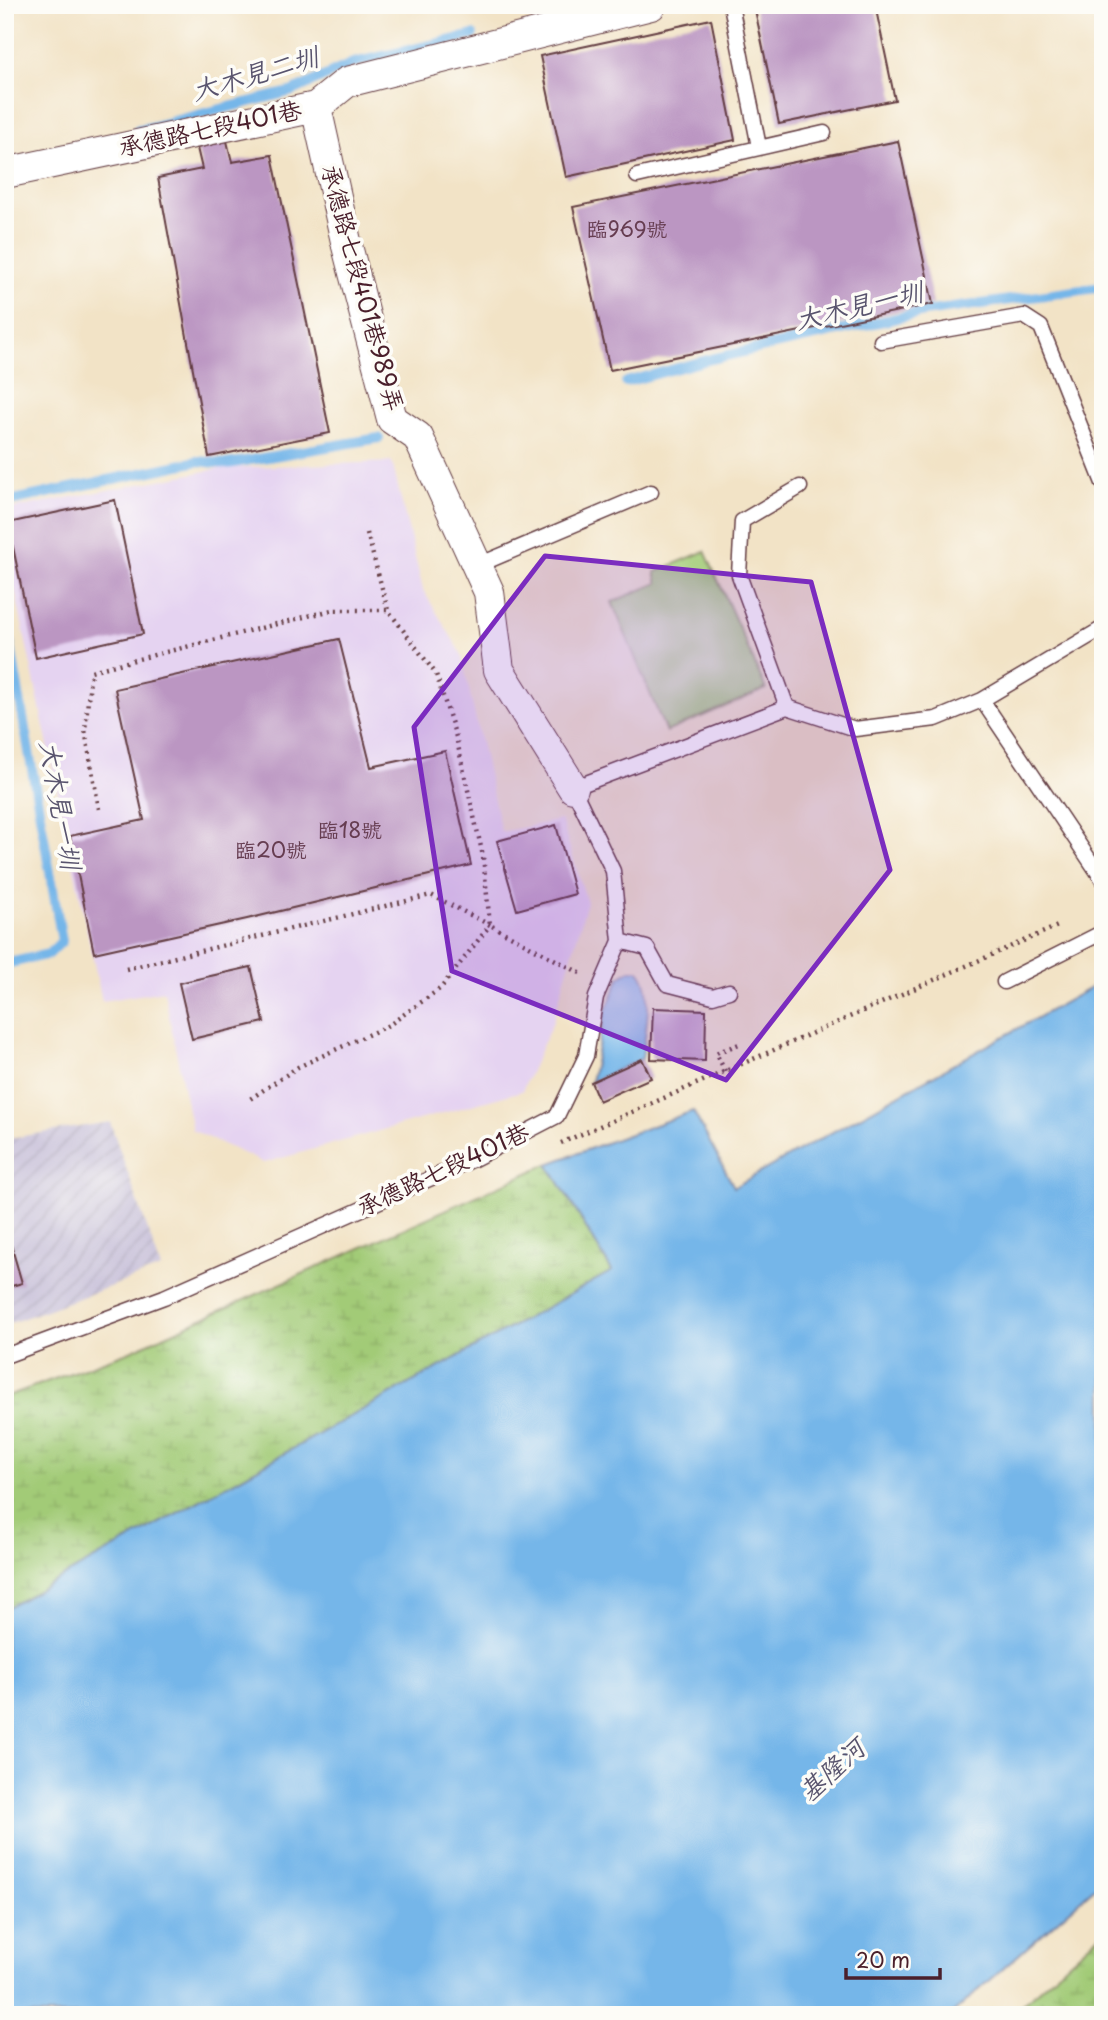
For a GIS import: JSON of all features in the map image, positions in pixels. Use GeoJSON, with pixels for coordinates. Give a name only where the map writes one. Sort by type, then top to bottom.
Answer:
{"type":"FeatureCollection","features":[{"type":"Feature","properties":{"kind":"street","name":"承德路七段401巷"},"geometry":{"type":"LineString","coordinates":[[5,173],[316,107],[347,82],[650,5]]}},
{"type":"Feature","properties":{"kind":"street","name":"承德路七段401巷989弄"},"geometry":{"type":"LineString","coordinates":[[316,107],[346,246],[392,418],[418,437],[489,592],[499,670],[573,788]]}},
{"type":"Feature","properties":{"kind":"lane"},"geometry":{"type":"LineString","coordinates":[[731,5],[760,147]]}},
{"type":"Feature","properties":{"kind":"lane"},"geometry":{"type":"LineString","coordinates":[[637,176],[824,134]]}},
{"type":"Feature","properties":{"kind":"lane"},"geometry":{"type":"LineString","coordinates":[[881,341],[1024,316],[1041,327],[1103,483]]}},
{"type":"Feature","properties":{"kind":"lane"},"geometry":{"type":"LineString","coordinates":[[787,707],[739,575],[742,521],[800,487]]}},
{"type":"Feature","properties":{"kind":"lane"},"geometry":{"type":"LineString","coordinates":[[476,566],[651,492]]}},
{"type":"Feature","properties":{"kind":"lane"},"geometry":{"type":"LineString","coordinates":[[573,788],[787,707],[855,729],[936,719],[982,700],[1103,628]]}},
{"type":"Feature","properties":{"kind":"lane"},"geometry":{"type":"LineString","coordinates":[[982,700],[1103,880]]}},
{"type":"Feature","properties":{"kind":"lane","name":"承德路七段401巷"},"geometry":{"type":"LineString","coordinates":[[5,1356],[164,1297],[474,1159],[557,1116],[586,1056],[596,997],[620,941],[613,871],[573,788]]}},
{"type":"Feature","properties":{"kind":"lane"},"geometry":{"type":"LineString","coordinates":[[1004,982],[1103,932]]}},
{"type":"Feature","properties":{"kind":"lane"},"geometry":{"type":"LineString","coordinates":[[620,941],[648,948],[667,984],[713,996],[729,991]]}},
{"type":"Feature","properties":{"kind":"path"},"geometry":{"type":"LineString","coordinates":[[247,1101],[298,1067],[389,1025],[441,988],[490,925],[483,856],[456,737],[436,674],[388,610],[367,533]]}},
{"type":"Feature","properties":{"kind":"path"},"geometry":{"type":"LineString","coordinates":[[99,809],[85,730],[91,671],[332,610],[388,610]]}},
{"type":"Feature","properties":{"kind":"path"},"geometry":{"type":"LineString","coordinates":[[126,969],[431,895],[602,984]]}},
{"type":"Feature","properties":{"kind":"path"},"geometry":{"type":"LineString","coordinates":[[726,1071],[716,1053],[739,1044]]}},
{"type":"Feature","properties":{"kind":"highlighted area"},"geometry":{"type":"Polygon","coordinates":[[[545,556],[811,582],[890,870],[726,1080],[452,971],[414,727],[545,556]]]}},
{"type":"Feature","properties":{"kind":"shaded area"},"geometry":{"type":"Polygon","coordinates":[[[392,462],[423,590],[461,653],[501,832],[561,820],[587,902],[552,1024],[522,1091],[264,1163],[192,1130],[164,991],[102,1001],[5,543],[5,510],[222,468],[392,462]]]}},
{"type":"Feature","properties":{"kind":"shaded area"},"geometry":{"type":"Polygon","coordinates":[[[110,1122],[161,1268],[5,1325],[5,1139],[110,1122]]]}},
{"type":"Feature","properties":{"kind":"green space"},"geometry":{"type":"Polygon","coordinates":[[[705,551],[766,689],[666,732],[612,602],[658,583],[655,572],[705,551]]]}},
{"type":"Feature","properties":{"kind":"green space"},"geometry":{"type":"Polygon","coordinates":[[[548,1164],[612,1271],[5,1609],[5,1397],[128,1352],[548,1164]]]}},
{"type":"Feature","properties":{"kind":"green space"},"geometry":{"type":"Polygon","coordinates":[[[1103,1932],[1103,2015],[1010,2015],[1103,1932]]]}},
{"type":"Feature","properties":{"kind":"water"},"geometry":{"type":"Polygon","coordinates":[[[630,970],[638,970],[647,988],[648,1012],[642,1059],[591,1082],[605,1012],[620,977],[630,970]]]}},
{"type":"Feature","properties":{"kind":"water","name":"基隆河"},"geometry":{"type":"Polygon","coordinates":[[[1103,981],[1103,1880],[951,2015],[5,2015],[5,1609],[612,1271],[548,1164],[693,1111],[734,1187],[1103,981]]]}},
{"type":"Feature","properties":{"kind":"building"},"geometry":{"type":"Polygon","coordinates":[[[754,5],[875,5],[895,100],[779,124],[754,5]]]}},
{"type":"Feature","properties":{"kind":"building"},"geometry":{"type":"Polygon","coordinates":[[[711,19],[735,140],[566,177],[540,56],[711,19]]]}},
{"type":"Feature","properties":{"kind":"building"},"geometry":{"type":"Polygon","coordinates":[[[227,141],[232,162],[272,155],[330,433],[209,457],[158,178],[202,169],[197,148],[227,141]]]}},
{"type":"Feature","properties":{"kind":"building"},"geometry":{"type":"Polygon","coordinates":[[[898,141],[933,304],[610,370],[573,207],[898,141]]]}},
{"type":"Feature","properties":{"kind":"building"},"geometry":{"type":"Polygon","coordinates":[[[115,500],[143,634],[36,658],[8,523],[115,500]]]}},
{"type":"Feature","properties":{"kind":"building"},"geometry":{"type":"Polygon","coordinates":[[[339,639],[371,767],[445,751],[471,865],[94,953],[70,836],[144,820],[115,689],[339,639]]]}},
{"type":"Feature","properties":{"kind":"building"},"geometry":{"type":"Polygon","coordinates":[[[556,825],[575,894],[517,910],[497,841],[556,825]]]}},
{"type":"Feature","properties":{"kind":"building"},"geometry":{"type":"Polygon","coordinates":[[[251,967],[264,1022],[192,1039],[179,983],[251,967]]]}},
{"type":"Feature","properties":{"kind":"building"},"geometry":{"type":"Polygon","coordinates":[[[653,1008],[706,1010],[705,1061],[651,1059],[653,1008]]]}},
{"type":"Feature","properties":{"kind":"building"},"geometry":{"type":"Polygon","coordinates":[[[642,1059],[651,1078],[599,1101],[591,1082],[642,1059]]]}},
{"type":"Feature","properties":{"kind":"building"},"geometry":{"type":"Polygon","coordinates":[[[5,1224],[22,1283],[5,1288],[5,1224]]]}},
{"type":"Feature","properties":{"kind":"waterway","name":"大木見二圳"},"geometry":{"type":"LineString","coordinates":[[138,130],[293,91],[353,63],[473,35]]}},
{"type":"Feature","properties":{"kind":"waterway","name":"大木見一圳"},"geometry":{"type":"LineString","coordinates":[[626,382],[711,359],[924,312],[1103,287]]}},
{"type":"Feature","properties":{"kind":"waterway","name":"大木見一圳"},"geometry":{"type":"LineString","coordinates":[[5,502],[198,461],[227,464],[379,438]]}},
{"type":"Feature","properties":{"kind":"waterway","name":"大木見一圳"},"geometry":{"type":"LineString","coordinates":[[5,614],[62,941],[49,954],[5,964]]}}]}
